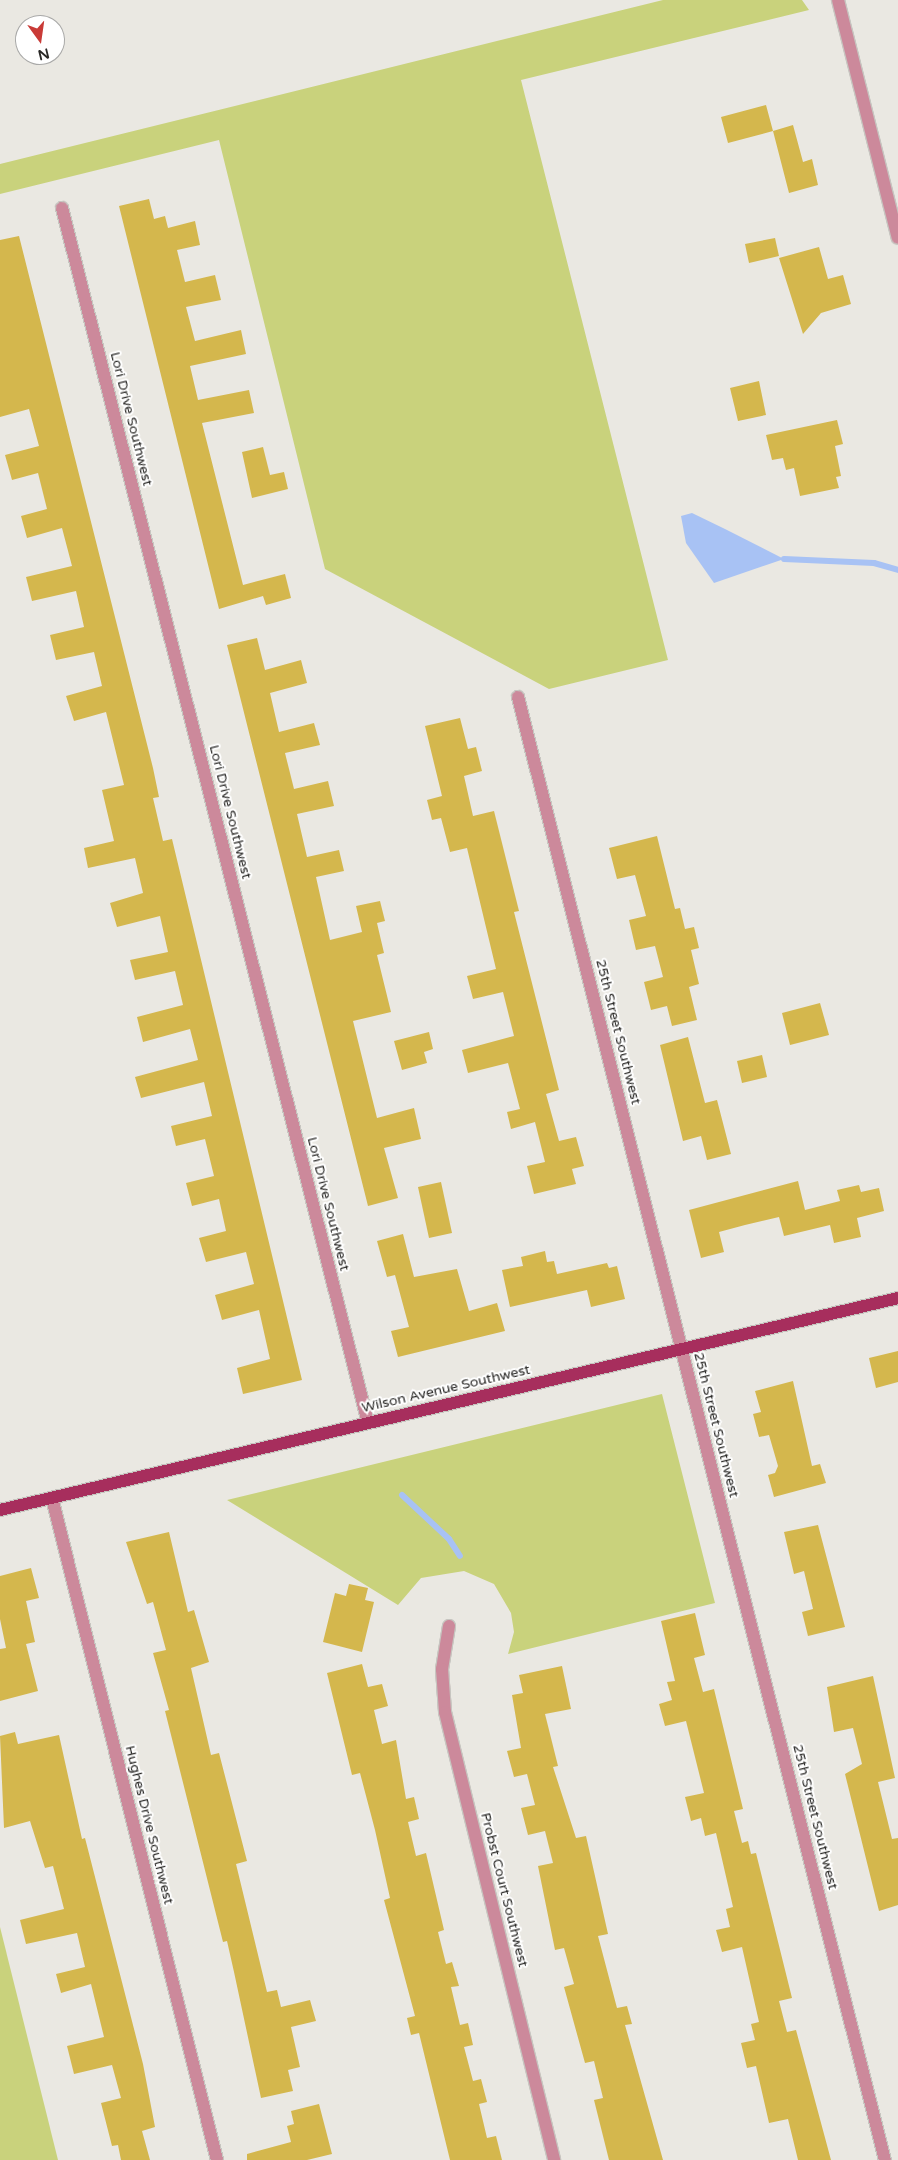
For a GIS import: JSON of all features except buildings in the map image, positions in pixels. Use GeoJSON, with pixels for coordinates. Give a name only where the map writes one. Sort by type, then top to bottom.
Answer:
{"type":"FeatureCollection","features":[{"type":"Feature","properties":{"kind":"main road","name":"Wilson Avenue Southwest"},"geometry":{"type":"LineString","coordinates":[[0,1510],[898,1298]]}},
{"type":"Feature","properties":{"kind":"street"},"geometry":{"type":"LineString","coordinates":[[838,0],[898,238]]}},
{"type":"Feature","properties":{"kind":"street","name":"Lori Drive Southwest"},"geometry":{"type":"LineString","coordinates":[[62,208],[368,1423]]}},
{"type":"Feature","properties":{"kind":"street","name":"25th Street Southwest"},"geometry":{"type":"LineString","coordinates":[[518,696],[885,2160]]}},
{"type":"Feature","properties":{"kind":"street","name":"Hughes Drive Southwest"},"geometry":{"type":"LineString","coordinates":[[52,1498],[217,2160]]}},
{"type":"Feature","properties":{"kind":"street","name":"Probst Court Southwest"},"geometry":{"type":"LineString","coordinates":[[449,1626],[442,1669],[445,1712],[554,2160]]}},
{"type":"Feature","properties":{"kind":"green space"},"geometry":{"type":"Polygon","coordinates":[[[663,0],[802,0],[809,10],[521,80],[668,660],[549,689],[325,569],[219,140],[0,194],[0,164],[663,0]]]}},
{"type":"Feature","properties":{"kind":"green space"},"geometry":{"type":"Polygon","coordinates":[[[662,1394],[715,1603],[508,1654],[514,1632],[511,1613],[494,1584],[464,1571],[421,1578],[398,1605],[227,1500],[662,1394]]]}},
{"type":"Feature","properties":{"kind":"green space"},"geometry":{"type":"Polygon","coordinates":[[[0,1927],[58,2160],[0,2160],[0,1927]]]}},
{"type":"Feature","properties":{"kind":"water"},"geometry":{"type":"Polygon","coordinates":[[[692,513],[784,559],[714,583],[686,543],[681,516],[692,513]]]}},
{"type":"Feature","properties":{"kind":"waterway"},"geometry":{"type":"LineString","coordinates":[[784,559],[874,563],[898,570]]}},
{"type":"Feature","properties":{"kind":"waterway"},"geometry":{"type":"LineString","coordinates":[[402,1495],[449,1539],[460,1556]]}}]}
